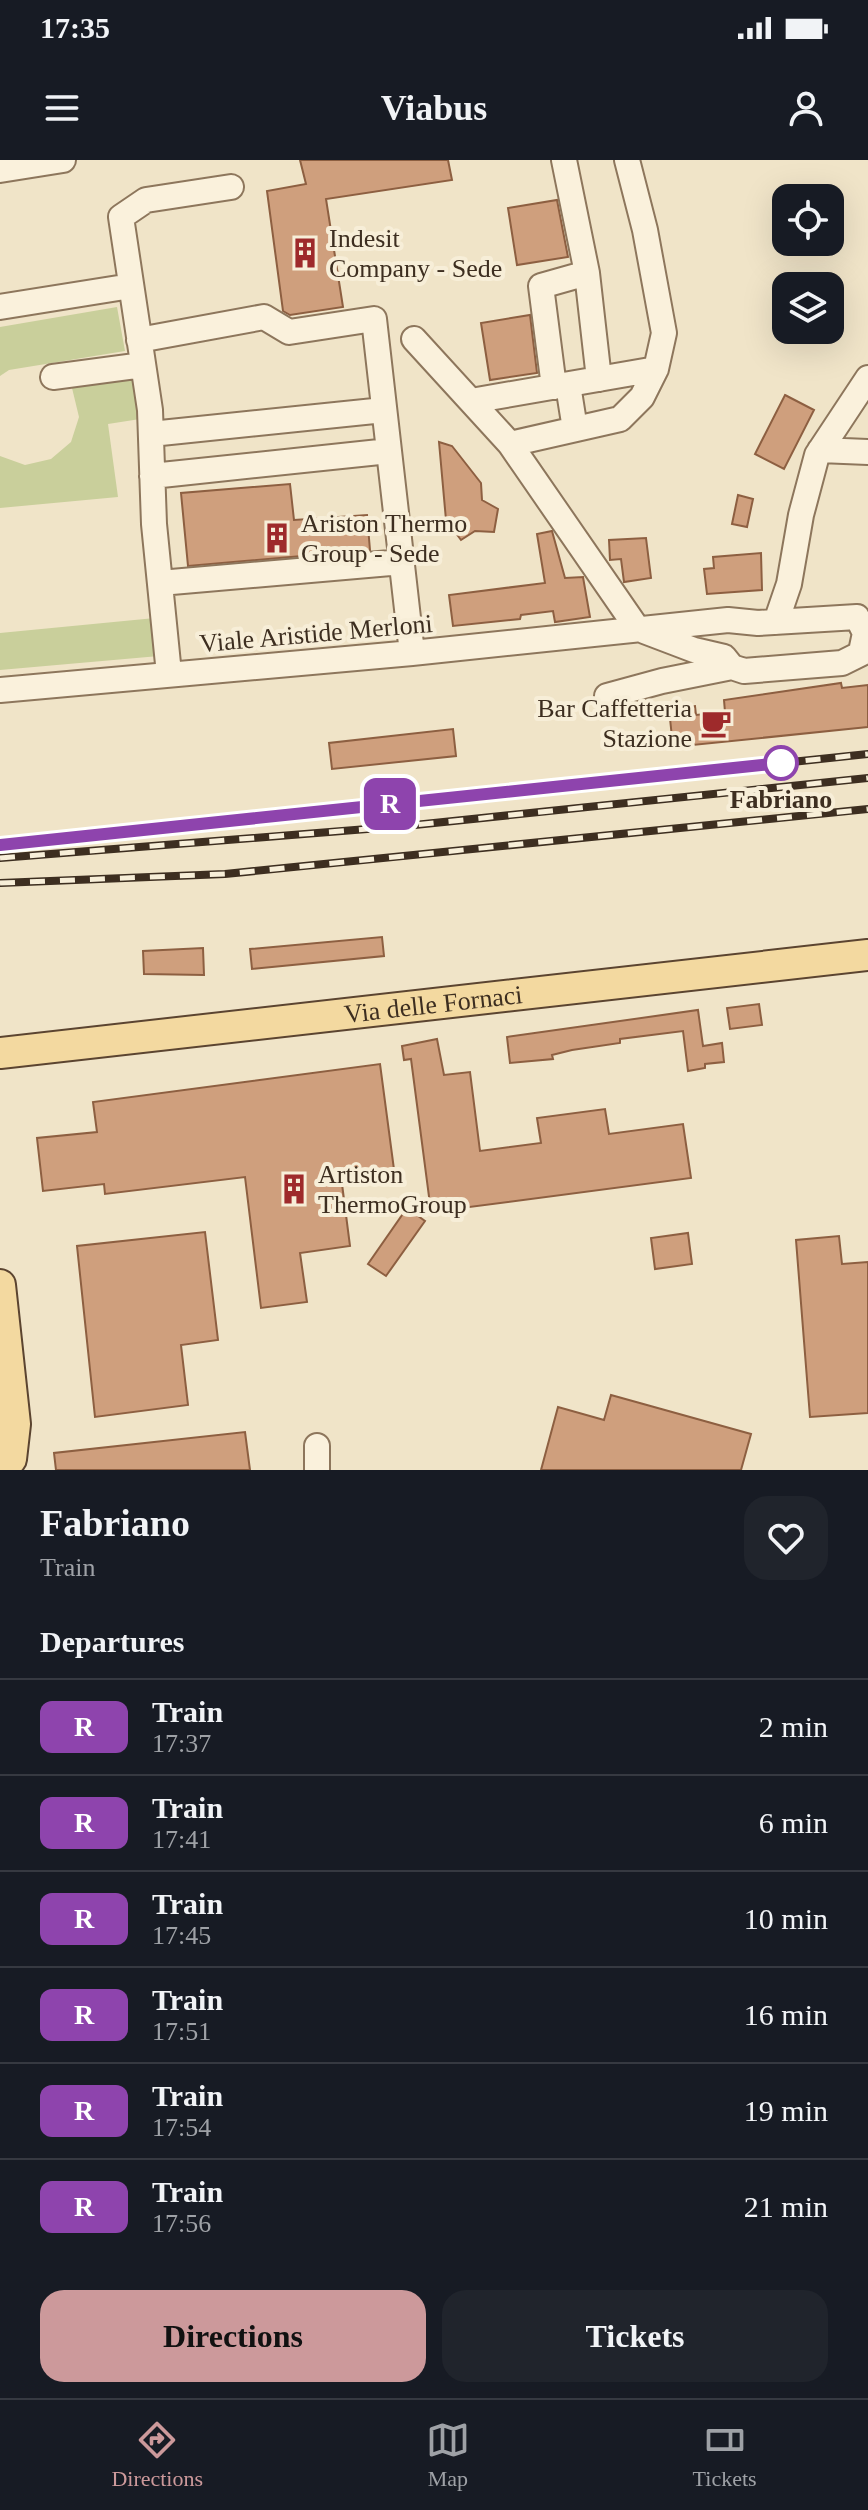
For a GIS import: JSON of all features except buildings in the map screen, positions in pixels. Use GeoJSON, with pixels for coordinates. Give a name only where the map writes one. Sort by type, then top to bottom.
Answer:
{"type":"FeatureCollection","features":[{"type":"Feature","properties":{"kind":"main road","name":"Via delle Fornaci"},"geometry":{"type":"LineString","coordinates":[[0,1053],[868,955]]}},
{"type":"Feature","properties":{"kind":"main road"},"geometry":{"type":"LineString","coordinates":[[0,1075],[41,1048]]}},
{"type":"Feature","properties":{"kind":"main road"},"geometry":{"type":"LineString","coordinates":[[0,1285],[15,1424],[11,1459],[2,1470]]}},
{"type":"Feature","properties":{"kind":"street"},"geometry":{"type":"LineString","coordinates":[[3,160],[0,168],[63,160]]}},
{"type":"Feature","properties":{"kind":"street"},"geometry":{"type":"LineString","coordinates":[[564,160],[587,273],[599,379]]}},
{"type":"Feature","properties":{"kind":"street"},"geometry":{"type":"LineString","coordinates":[[510,444],[620,419],[642,397],[656,369],[664,333],[645,230],[627,160]]}},
{"type":"Feature","properties":{"kind":"street"},"geometry":{"type":"LineString","coordinates":[[169,674],[151,434],[121,217],[146,200],[231,187]]}},
{"type":"Feature","properties":{"kind":"street"},"geometry":{"type":"LineString","coordinates":[[575,429],[561,386],[541,286],[587,273]]}},
{"type":"Feature","properties":{"kind":"street"},"geometry":{"type":"LineString","coordinates":[[0,307],[131,286]]}},
{"type":"Feature","properties":{"kind":"street"},"geometry":{"type":"LineString","coordinates":[[139,340],[264,317],[289,332],[374,319],[412,653]]}},
{"type":"Feature","properties":{"kind":"street"},"geometry":{"type":"LineString","coordinates":[[414,339],[510,444],[637,628],[744,671],[829,665],[851,660],[864,651],[863,617]]}},
{"type":"Feature","properties":{"kind":"street"},"geometry":{"type":"LineString","coordinates":[[53,377],[143,365]]}},
{"type":"Feature","properties":{"kind":"street"},"geometry":{"type":"LineString","coordinates":[[471,401],[656,369]]}},
{"type":"Feature","properties":{"kind":"street"},"geometry":{"type":"LineString","coordinates":[[776,622],[789,584],[801,515],[820,450],[868,378]]}},
{"type":"Feature","properties":{"kind":"street"},"geometry":{"type":"LineString","coordinates":[[151,434],[384,410]]}},
{"type":"Feature","properties":{"kind":"street"},"geometry":{"type":"LineString","coordinates":[[820,450],[868,452]]}},
{"type":"Feature","properties":{"kind":"street"},"geometry":{"type":"LineString","coordinates":[[152,476],[389,451]]}},
{"type":"Feature","properties":{"kind":"street"},"geometry":{"type":"LineString","coordinates":[[160,583],[402,562]]}},
{"type":"Feature","properties":{"kind":"street"},"geometry":{"type":"LineString","coordinates":[[789,584],[795,609],[802,620]]}},
{"type":"Feature","properties":{"kind":"street","name":"Viale Aristide Merloni"},"geometry":{"type":"LineString","coordinates":[[0,690],[412,653],[728,620],[776,622],[863,617]]}},
{"type":"Feature","properties":{"kind":"street"},"geometry":{"type":"LineString","coordinates":[[728,662],[722,650],[726,636],[742,622]]}},
{"type":"Feature","properties":{"kind":"street"},"geometry":{"type":"LineString","coordinates":[[607,696],[728,662]]}},
{"type":"Feature","properties":{"kind":"green space"},"geometry":{"type":"Polygon","coordinates":[[[117,307],[125,351],[9,370],[0,376],[0,327],[117,307]]]}},
{"type":"Feature","properties":{"kind":"green space"},"geometry":{"type":"Polygon","coordinates":[[[133,379],[140,419],[108,424],[118,497],[0,508],[0,456],[25,465],[51,459],[71,442],[79,417],[72,388],[133,379]]]}},
{"type":"Feature","properties":{"kind":"green space"},"geometry":{"type":"Polygon","coordinates":[[[155,618],[159,656],[0,670],[0,633],[155,618]]]}},
{"type":"Feature","properties":{"kind":"railway"},"geometry":{"type":"LineString","coordinates":[[0,845],[868,754]]}},
{"type":"Feature","properties":{"kind":"railway"},"geometry":{"type":"LineString","coordinates":[[0,858],[405,826],[868,778]]}},
{"type":"Feature","properties":{"kind":"railway"},"geometry":{"type":"LineString","coordinates":[[0,883],[225,874],[868,809]]}},
{"type":"Feature","properties":{"kind":"train","name":"R"},"geometry":{"type":"LineString","coordinates":[[0,845],[781,763]]}},
{"type":"Feature","properties":{"kind":"place","name":"Indesit Company - Sede"},"geometry":{"type":"Point","coordinates":[305,253]}},
{"type":"Feature","properties":{"kind":"place","name":"Ariston Thermo Group - Sede"},"geometry":{"type":"Point","coordinates":[277,538]}},
{"type":"Feature","properties":{"kind":"place","name":"Bar Caffetteria Stazione"},"geometry":{"type":"Point","coordinates":[716,723]}},
{"type":"Feature","properties":{"kind":"place","name":"Fabriano"},"geometry":{"type":"Point","coordinates":[781,763]}},
{"type":"Feature","properties":{"kind":"place","name":"Artiston ThermoGroup"},"geometry":{"type":"Point","coordinates":[294,1189]}}]}
